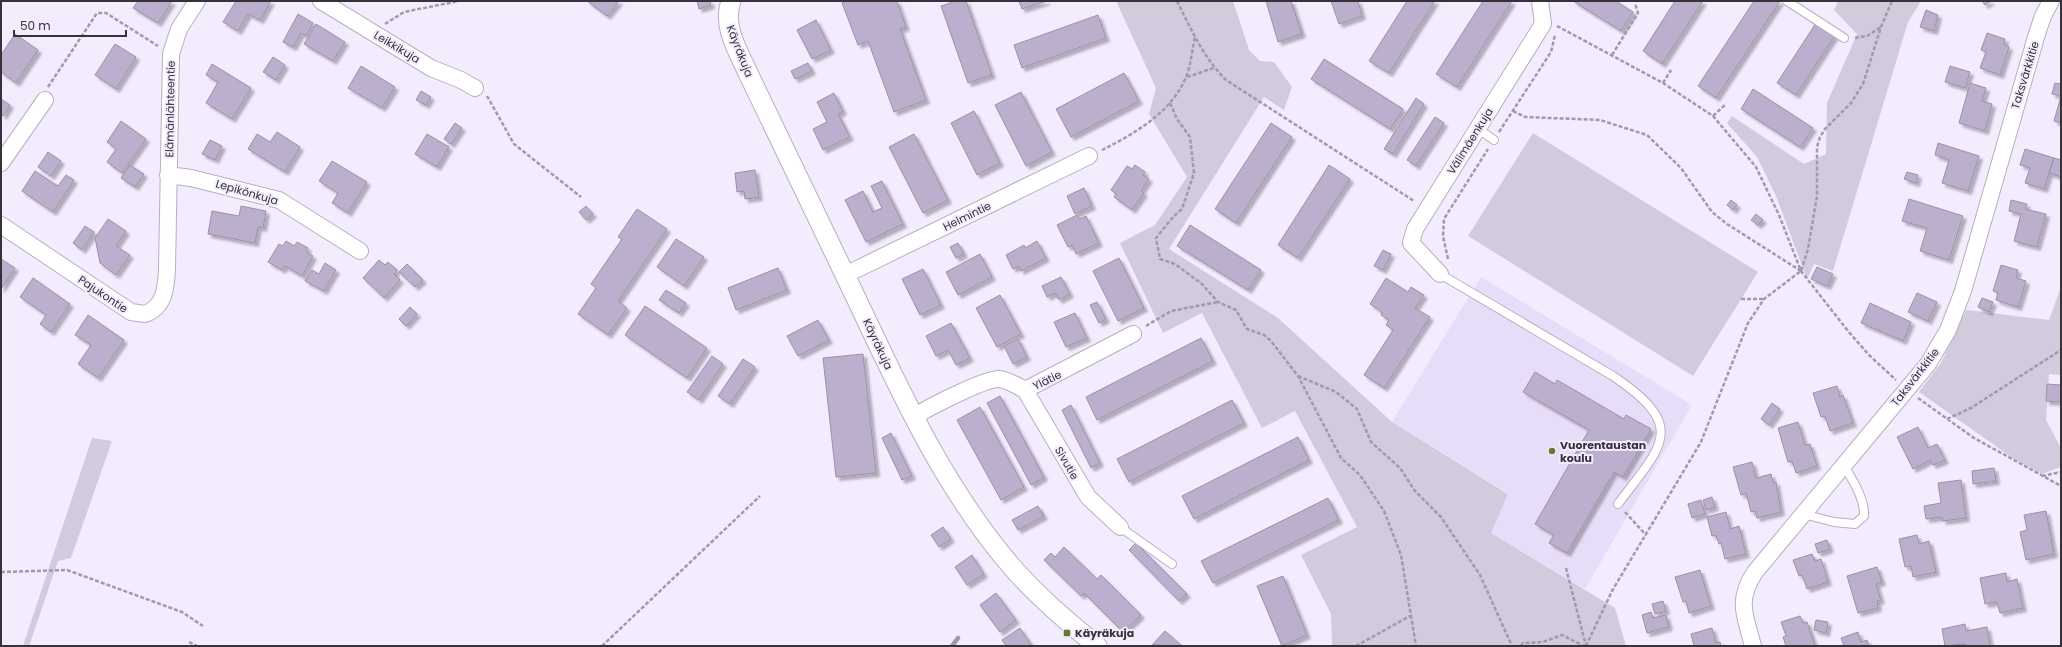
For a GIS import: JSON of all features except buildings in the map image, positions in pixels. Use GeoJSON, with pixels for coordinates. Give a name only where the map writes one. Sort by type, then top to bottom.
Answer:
{"type":"FeatureCollection","features":[{"type":"Feature","properties":{"kind":"street","name":"Elämänlähteentie"},"geometry":{"type":"LineString","coordinates":[[168,175],[171,54],[179,29],[197,1]]}},
{"type":"Feature","properties":{"kind":"street","name":"Leikkikuja"},"geometry":{"type":"LineString","coordinates":[[321,1],[431,68],[461,80],[475,88]]}},
{"type":"Feature","properties":{"kind":"street","name":"Käyräkuja"},"geometry":{"type":"LineString","coordinates":[[731,1],[728,22],[736,46],[914,417],[958,494],[1004,557],[1047,603],[1097,646]]}},
{"type":"Feature","properties":{"kind":"street","name":"Välimäenkuja"},"geometry":{"type":"LineString","coordinates":[[1445,268],[1411,243],[1415,229],[1543,24],[1540,1]]}},
{"type":"Feature","properties":{"kind":"street","name":"Taksvärkkitie"},"geometry":{"type":"LineString","coordinates":[[1753,646],[1744,610],[1743,596],[1747,584],[1755,572],[1932,359],[1948,330],[1963,291],[2038,30],[2051,1]]}},
{"type":"Feature","properties":{"kind":"street"},"geometry":{"type":"LineString","coordinates":[[1,163],[46,100]]}},
{"type":"Feature","properties":{"kind":"street","name":"Helmintie"},"geometry":{"type":"LineString","coordinates":[[845,275],[1089,156]]}},
{"type":"Feature","properties":{"kind":"street","name":"Pajukontie"},"geometry":{"type":"LineString","coordinates":[[1,225],[131,312],[145,314],[156,307],[165,293],[168,269],[168,175]]}},
{"type":"Feature","properties":{"kind":"street","name":"Lepikönkuja"},"geometry":{"type":"LineString","coordinates":[[168,175],[191,178],[279,200],[360,251]]}},
{"type":"Feature","properties":{"kind":"street","name":"Ylätie"},"geometry":{"type":"LineString","coordinates":[[914,417],[926,409],[992,380],[1008,381],[1025,390],[1133,334]]}},
{"type":"Feature","properties":{"kind":"street","name":"Sivutie"},"geometry":{"type":"LineString","coordinates":[[1025,390],[1088,497],[1120,527]]}},
{"type":"Feature","properties":{"kind":"lane"},"geometry":{"type":"LineString","coordinates":[[1787,1],[1844,38]]}},
{"type":"Feature","properties":{"kind":"lane"},"geometry":{"type":"LineString","coordinates":[[1477,128],[1494,140]]}},
{"type":"Feature","properties":{"kind":"lane"},"geometry":{"type":"LineString","coordinates":[[1445,268],[1613,376],[1633,390],[1652,408],[1658,417],[1661,434],[1660,443],[1651,460],[1618,504]]}},
{"type":"Feature","properties":{"kind":"lane"},"geometry":{"type":"LineString","coordinates":[[1803,514],[1834,522],[1855,524],[1864,516],[1862,500],[1844,465]]}},
{"type":"Feature","properties":{"kind":"lane"},"geometry":{"type":"LineString","coordinates":[[1120,527],[1172,564]]}},
{"type":"Feature","properties":{"kind":"path"},"geometry":{"type":"LineString","coordinates":[[372,32],[404,12],[458,1]]}},
{"type":"Feature","properties":{"kind":"path"},"geometry":{"type":"LineString","coordinates":[[1177,1],[1195,37],[1214,68],[1226,80],[1444,222]]}},
{"type":"Feature","properties":{"kind":"path"},"geometry":{"type":"LineString","coordinates":[[1585,646],[1612,591],[1701,442],[1748,323],[1764,299],[1801,271],[1808,249],[1817,196],[1817,147],[1820,137],[1825,129],[1851,103],[1863,84],[1881,27],[1892,1]]}},
{"type":"Feature","properties":{"kind":"path"},"geometry":{"type":"LineString","coordinates":[[1612,55],[1638,13],[1635,4]]}},
{"type":"Feature","properties":{"kind":"path"},"geometry":{"type":"LineString","coordinates":[[46,100],[45,92],[97,13],[106,13],[171,54]]}},
{"type":"Feature","properties":{"kind":"path"},"geometry":{"type":"LineString","coordinates":[[1445,268],[1444,222],[1471,175],[1551,52],[1555,25],[1663,83],[1713,116],[1756,167],[1779,215],[1801,271],[1869,355],[1906,390],[1974,438],[2061,486]]}},
{"type":"Feature","properties":{"kind":"path"},"geometry":{"type":"LineString","coordinates":[[1844,38],[1867,36],[1881,27]]}},
{"type":"Feature","properties":{"kind":"path"},"geometry":{"type":"LineString","coordinates":[[1089,156],[1132,135],[1170,103],[1186,77],[1195,37]]}},
{"type":"Feature","properties":{"kind":"path"},"geometry":{"type":"LineString","coordinates":[[1186,77],[1214,68]]}},
{"type":"Feature","properties":{"kind":"path"},"geometry":{"type":"LineString","coordinates":[[1663,83],[1671,70]]}},
{"type":"Feature","properties":{"kind":"path"},"geometry":{"type":"LineString","coordinates":[[475,88],[486,95],[514,144],[580,197]]}},
{"type":"Feature","properties":{"kind":"path"},"geometry":{"type":"LineString","coordinates":[[1170,103],[1177,119],[1190,137],[1194,173],[1182,209],[1173,216],[1156,238],[1160,259],[1175,264],[1202,284],[1218,302],[1236,310],[1247,329],[1267,338],[1298,376],[1341,458],[1360,475],[1384,511],[1401,555],[1416,646]]}},
{"type":"Feature","properties":{"kind":"path"},"geometry":{"type":"LineString","coordinates":[[1713,116],[1726,104]]}},
{"type":"Feature","properties":{"kind":"path"},"geometry":{"type":"LineString","coordinates":[[1513,112],[1525,117],[1600,120],[1647,135],[1681,168],[1712,212],[1733,228],[1801,271]]}},
{"type":"Feature","properties":{"kind":"path"},"geometry":{"type":"LineString","coordinates":[[1741,298],[1764,299]]}},
{"type":"Feature","properties":{"kind":"path"},"geometry":{"type":"LineString","coordinates":[[1133,334],[1171,311],[1218,302]]}},
{"type":"Feature","properties":{"kind":"path"},"geometry":{"type":"LineString","coordinates":[[1947,419],[1971,408],[2061,350]]}},
{"type":"Feature","properties":{"kind":"path"},"geometry":{"type":"LineString","coordinates":[[1298,376],[1336,392],[1357,409],[1371,442],[1400,468],[1415,491],[1442,518],[1480,575],[1512,646]]}},
{"type":"Feature","properties":{"kind":"path"},"geometry":{"type":"LineString","coordinates":[[2042,476],[2061,472]]}},
{"type":"Feature","properties":{"kind":"path"},"geometry":{"type":"LineString","coordinates":[[602,646],[760,496]]}},
{"type":"Feature","properties":{"kind":"path"},"geometry":{"type":"LineString","coordinates":[[1618,504],[1646,535]]}},
{"type":"Feature","properties":{"kind":"path"},"geometry":{"type":"LineString","coordinates":[[1566,568],[1585,646]]}},
{"type":"Feature","properties":{"kind":"path"},"geometry":{"type":"LineString","coordinates":[[1,572],[67,570],[182,612],[202,626]]}},
{"type":"Feature","properties":{"kind":"path"},"geometry":{"type":"LineString","coordinates":[[1356,646],[1410,616]]}},
{"type":"Feature","properties":{"kind":"path"},"geometry":{"type":"LineString","coordinates":[[1521,646],[1523,642],[1543,642],[1562,635],[1585,646]]}},
{"type":"Feature","properties":{"kind":"path"},"geometry":{"type":"LineString","coordinates":[[189,642],[197,646]]}},
{"type":"Feature","properties":{"kind":"shaded area"},"geometry":{"type":"Polygon","coordinates":[[[1116,1],[1233,1],[1249,50],[1260,61],[1274,62],[1292,87],[1284,110],[1264,97],[1169,249],[1278,318],[1392,422],[1508,494],[1491,533],[1615,608],[1626,646],[1332,646],[1331,614],[1301,555],[1357,527],[1295,411],[1262,428],[1202,313],[1163,333],[1120,243],[1155,225],[1187,177],[1149,114],[1156,88],[1116,1]]]}},
{"type":"Feature","properties":{"kind":"shaded area"},"geometry":{"type":"Polygon","coordinates":[[[1838,1],[1921,1],[1908,22],[1833,271],[1814,264],[1807,279],[1776,196],[1757,157],[1727,123],[1732,116],[1804,164],[1826,154],[1827,103],[1857,34],[1834,10],[1838,1]]]}},
{"type":"Feature","properties":{"kind":"shaded area"},"geometry":{"type":"Polygon","coordinates":[[[1533,133],[1758,272],[1693,376],[1468,236],[1533,133]]]}},
{"type":"Feature","properties":{"kind":"shaded area","name":"Vuorentaustan koulu"},"geometry":{"type":"Polygon","coordinates":[[[1481,277],[1692,405],[1585,589],[1491,533],[1508,493],[1392,422],[1481,277]]]}},
{"type":"Feature","properties":{"kind":"shaded area"},"geometry":{"type":"Polygon","coordinates":[[[2061,287],[2061,375],[2049,374],[2046,420],[2061,448],[2061,467],[2042,474],[2014,459],[1919,392],[1941,363],[1966,310],[2049,320],[2061,287]]]}},
{"type":"Feature","properties":{"kind":"shaded area"},"geometry":{"type":"Polygon","coordinates":[[[92,438],[112,441],[71,558],[58,561],[29,646],[23,646],[92,438]]]}},
{"type":"Feature","properties":{"kind":"waterway"},"geometry":{"type":"LineString","coordinates":[[952,646],[958,638]]}},
{"type":"Feature","properties":{"kind":"place","name":"Vuorentaustan koulu"},"geometry":{"type":"Point","coordinates":[1552,451]}},
{"type":"Feature","properties":{"kind":"place","name":"Käyräkuja"},"geometry":{"type":"Point","coordinates":[1067,633]}}]}
